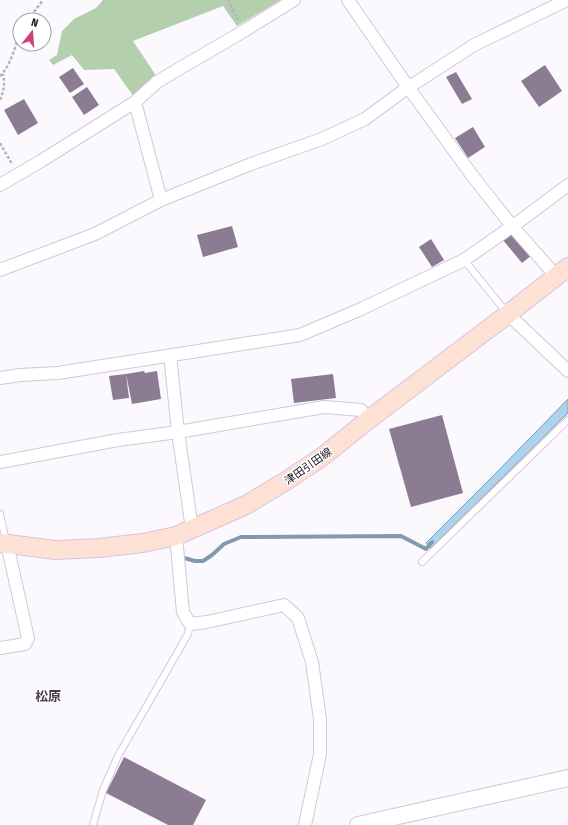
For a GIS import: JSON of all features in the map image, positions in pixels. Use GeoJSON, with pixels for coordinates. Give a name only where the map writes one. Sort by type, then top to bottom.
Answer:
{"type":"FeatureCollection","features":[{"type":"Feature","properties":{"kind":"main road","name":"津田引田線"},"geometry":{"type":"LineString","coordinates":[[3,543],[55,550],[99,548],[143,543],[176,536],[246,505],[322,457],[368,420],[562,272]]}},
{"type":"Feature","properties":{"kind":"street"},"geometry":{"type":"LineString","coordinates":[[0,185],[135,102],[157,82],[294,0]]}},
{"type":"Feature","properties":{"kind":"street"},"geometry":{"type":"LineString","coordinates":[[348,0],[408,87],[471,174],[512,226],[562,272]]}},
{"type":"Feature","properties":{"kind":"street"},"geometry":{"type":"LineString","coordinates":[[0,270],[95,234],[161,200],[251,164],[322,139],[365,119],[408,87],[474,45],[567,0]]}},
{"type":"Feature","properties":{"kind":"street"},"geometry":{"type":"LineString","coordinates":[[135,102],[161,200]]}},
{"type":"Feature","properties":{"kind":"street"},"geometry":{"type":"LineString","coordinates":[[0,378],[20,375],[58,373],[300,335],[361,309],[464,260],[568,185]]}},
{"type":"Feature","properties":{"kind":"street"},"geometry":{"type":"LineString","coordinates":[[508,314],[568,371]]}},
{"type":"Feature","properties":{"kind":"street"},"geometry":{"type":"LineString","coordinates":[[170,355],[178,432],[192,529]]}},
{"type":"Feature","properties":{"kind":"street"},"geometry":{"type":"LineString","coordinates":[[0,462],[118,440],[178,432],[324,407],[360,410],[368,420]]}},
{"type":"Feature","properties":{"kind":"street"},"geometry":{"type":"LineString","coordinates":[[176,536],[183,612],[190,624],[208,622],[284,605],[298,618],[312,662],[320,719],[320,754],[305,825]]}},
{"type":"Feature","properties":{"kind":"street"},"geometry":{"type":"LineString","coordinates":[[0,648],[25,644],[28,638],[3,543]]}},
{"type":"Feature","properties":{"kind":"street"},"geometry":{"type":"LineString","coordinates":[[358,825],[568,778]]}},
{"type":"Feature","properties":{"kind":"lane"},"geometry":{"type":"LineString","coordinates":[[464,260],[508,314]]}},
{"type":"Feature","properties":{"kind":"lane"},"geometry":{"type":"LineString","coordinates":[[422,562],[568,420]]}},
{"type":"Feature","properties":{"kind":"lane"},"geometry":{"type":"LineString","coordinates":[[0,514],[3,543]]}},
{"type":"Feature","properties":{"kind":"lane"},"geometry":{"type":"LineString","coordinates":[[93,825],[103,790],[118,756],[188,634],[190,624]]}},
{"type":"Feature","properties":{"kind":"path"},"geometry":{"type":"LineString","coordinates":[[34,12],[43,0]]}},
{"type":"Feature","properties":{"kind":"path"},"geometry":{"type":"LineString","coordinates":[[228,0],[244,31]]}},
{"type":"Feature","properties":{"kind":"path"},"geometry":{"type":"LineString","coordinates":[[0,76],[10,61],[13,52]]}},
{"type":"Feature","properties":{"kind":"path"},"geometry":{"type":"LineString","coordinates":[[0,100],[5,84],[3,73]]}},
{"type":"Feature","properties":{"kind":"path"},"geometry":{"type":"LineString","coordinates":[[0,143],[18,175]]}},
{"type":"Feature","properties":{"kind":"green space"},"geometry":{"type":"Polygon","coordinates":[[[103,0],[281,0],[237,26],[223,6],[133,41],[157,77],[134,97],[114,69],[84,70],[72,55],[53,65],[49,60],[57,55],[62,31],[74,19],[96,8],[103,0]]]}},
{"type":"Feature","properties":{"kind":"water"},"geometry":{"type":"Polygon","coordinates":[[[568,399],[568,413],[431,548],[426,543],[568,399]]]}},
{"type":"Feature","properties":{"kind":"building"},"geometry":{"type":"Polygon","coordinates":[[[545,65],[562,91],[539,107],[521,81],[545,65]]]}},
{"type":"Feature","properties":{"kind":"building"},"geometry":{"type":"Polygon","coordinates":[[[73,68],[84,84],[70,93],[59,77],[73,68]]]}},
{"type":"Feature","properties":{"kind":"building"},"geometry":{"type":"Polygon","coordinates":[[[456,72],[472,99],[462,104],[446,77],[456,72]]]}},
{"type":"Feature","properties":{"kind":"building"},"geometry":{"type":"Polygon","coordinates":[[[87,87],[99,105],[84,115],[72,97],[87,87]]]}},
{"type":"Feature","properties":{"kind":"building"},"geometry":{"type":"Polygon","coordinates":[[[24,99],[38,123],[18,135],[4,110],[24,99]]]}},
{"type":"Feature","properties":{"kind":"building"},"geometry":{"type":"Polygon","coordinates":[[[473,127],[485,147],[468,158],[455,138],[473,127]]]}},
{"type":"Feature","properties":{"kind":"building"},"geometry":{"type":"Polygon","coordinates":[[[232,226],[238,247],[203,257],[197,235],[232,226]]]}},
{"type":"Feature","properties":{"kind":"building"},"geometry":{"type":"Polygon","coordinates":[[[512,232],[532,255],[522,263],[503,240],[512,232]]]}},
{"type":"Feature","properties":{"kind":"building"},"geometry":{"type":"Polygon","coordinates":[[[431,239],[444,260],[432,267],[419,247],[431,239]]]}},
{"type":"Feature","properties":{"kind":"building"},"geometry":{"type":"Polygon","coordinates":[[[144,371],[145,373],[157,371],[161,399],[132,404],[126,374],[144,371]]]}},
{"type":"Feature","properties":{"kind":"building"},"geometry":{"type":"Polygon","coordinates":[[[126,374],[129,398],[113,400],[109,376],[126,374]]]}},
{"type":"Feature","properties":{"kind":"building"},"geometry":{"type":"Polygon","coordinates":[[[333,374],[336,398],[294,403],[291,379],[333,374]]]}},
{"type":"Feature","properties":{"kind":"building"},"geometry":{"type":"Polygon","coordinates":[[[442,415],[463,493],[411,507],[389,429],[442,415]]]}},
{"type":"Feature","properties":{"kind":"building"},"geometry":{"type":"Polygon","coordinates":[[[124,757],[206,800],[193,825],[168,825],[106,793],[124,757]]]}},
{"type":"Feature","properties":{"kind":"waterway"},"geometry":{"type":"LineString","coordinates":[[184,558],[195,561],[203,561],[224,544],[241,537],[401,536],[426,549],[432,542]]}},
{"type":"Feature","properties":{"kind":"district","name":"松原"},"geometry":{"type":"Point","coordinates":[48,696]}}]}
